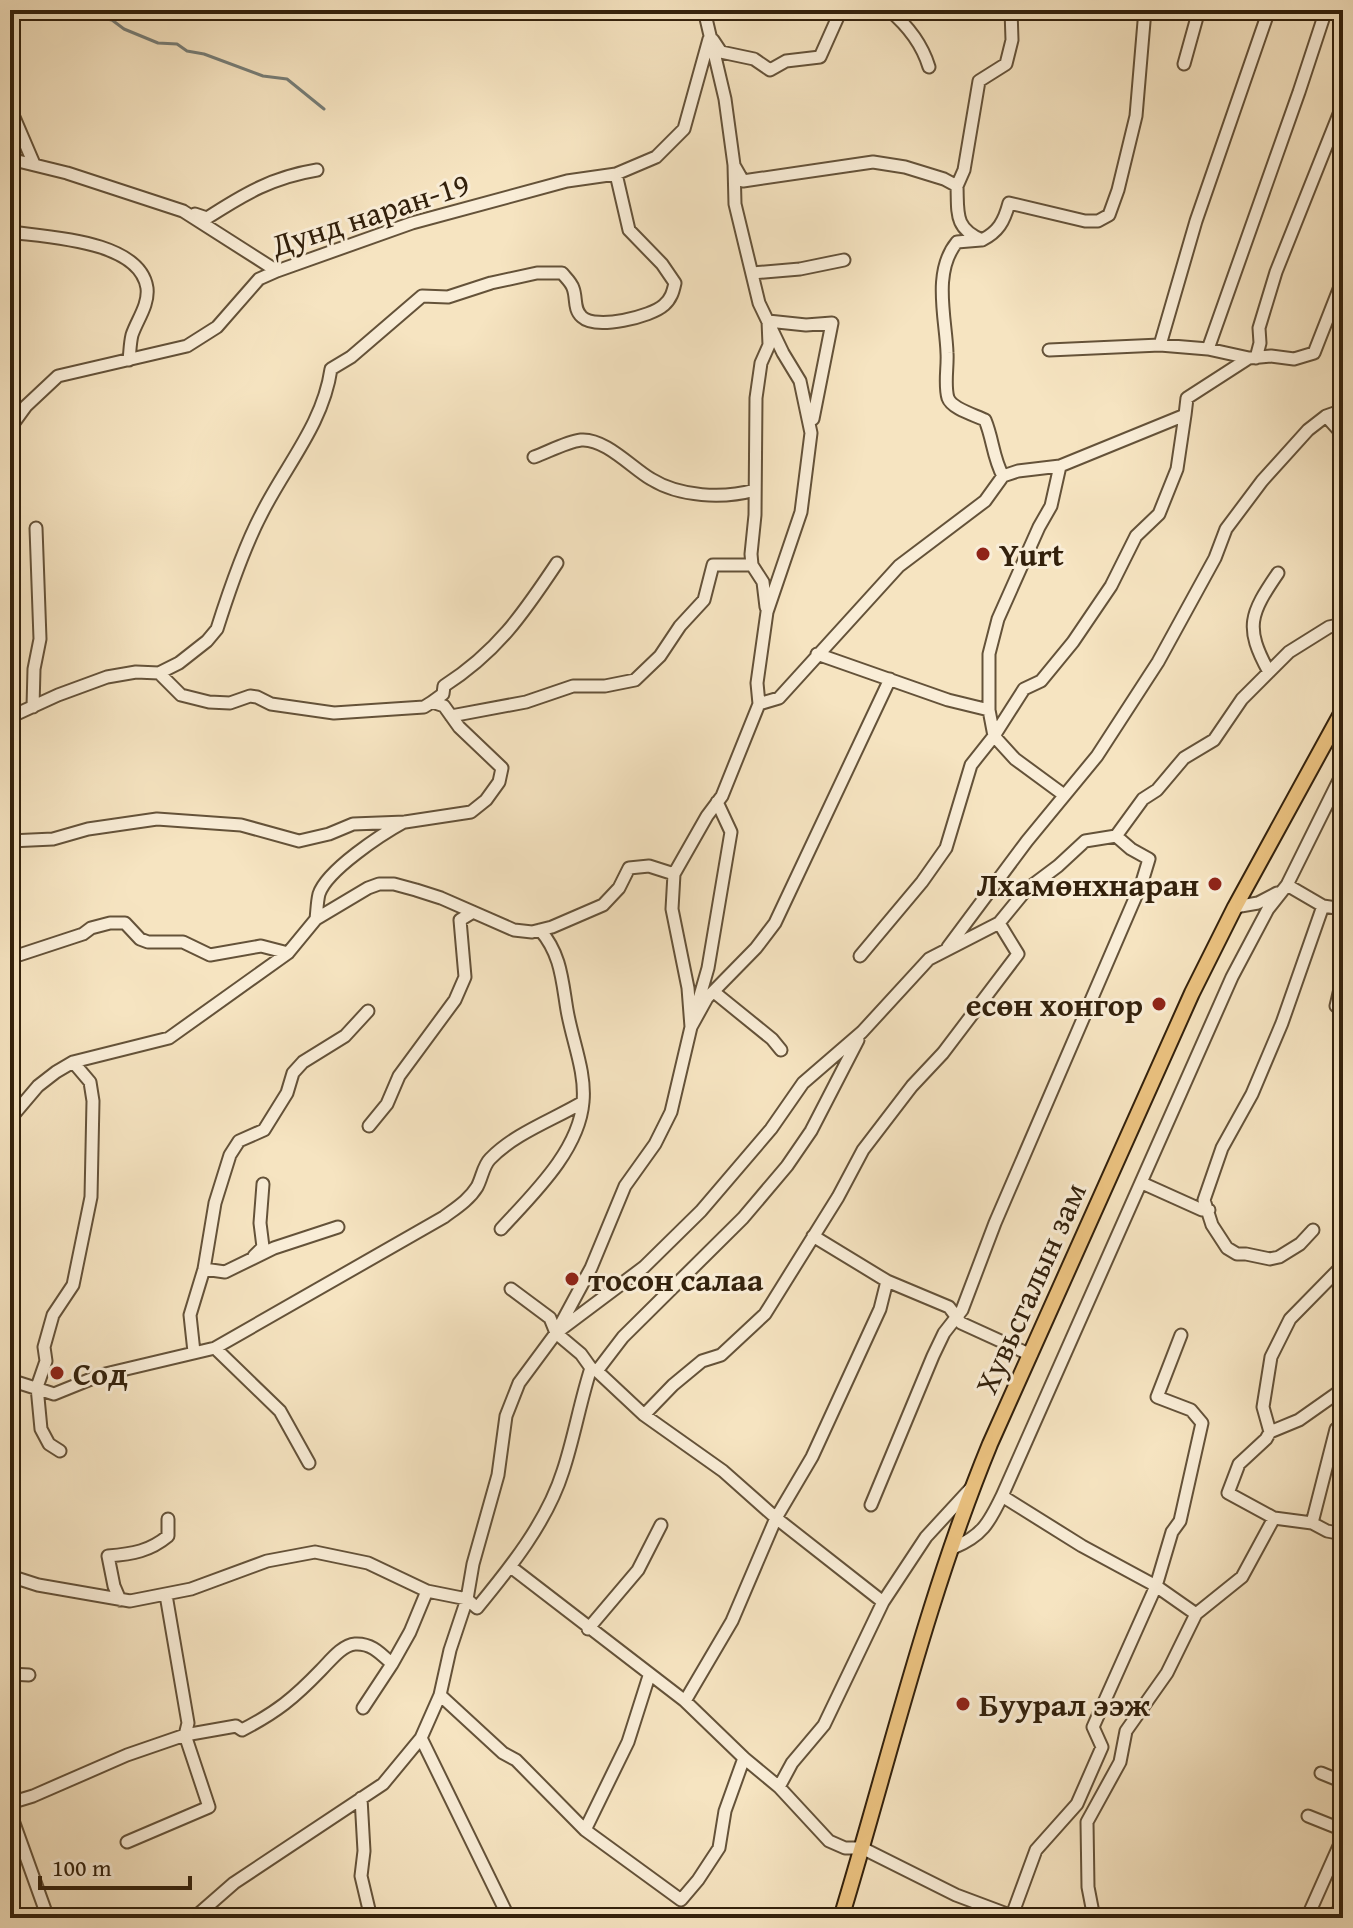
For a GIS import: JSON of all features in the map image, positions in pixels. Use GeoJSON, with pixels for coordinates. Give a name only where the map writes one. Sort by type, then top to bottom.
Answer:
{"type":"FeatureCollection","features":[{"type":"Feature","properties":{"kind":"main road","name":"Хувьсгалын зам"},"geometry":{"type":"LineString","coordinates":[[841,1918],[924,1627],[973,1485],[1192,993],[1235,907],[1343,710]]}},
{"type":"Feature","properties":{"kind":"street"},"geometry":{"type":"LineString","coordinates":[[704,10],[725,99],[734,165],[735,204],[759,303],[800,381],[811,433]]}},
{"type":"Feature","properties":{"kind":"street"},"geometry":{"type":"LineString","coordinates":[[710,34],[721,52],[754,59],[770,70],[786,61],[820,57],[841,10]]}},
{"type":"Feature","properties":{"kind":"street"},"geometry":{"type":"LineString","coordinates":[[889,10],[923,47],[929,67]]}},
{"type":"Feature","properties":{"kind":"street"},"geometry":{"type":"LineString","coordinates":[[982,240],[967,234],[958,218],[957,186],[964,170],[979,81],[1006,64],[1012,40],[1011,10]]}},
{"type":"Feature","properties":{"kind":"street"},"geometry":{"type":"LineString","coordinates":[[1003,476],[994,460],[992,436],[985,420],[953,405],[948,397],[942,294],[948,255],[957,242],[982,240],[995,233],[1001,226],[1009,203],[1085,221],[1098,221],[1109,215],[1136,116],[1145,10]]}},
{"type":"Feature","properties":{"kind":"street"},"geometry":{"type":"LineString","coordinates":[[1184,64],[1199,10]]}},
{"type":"Feature","properties":{"kind":"street"},"geometry":{"type":"LineString","coordinates":[[1160,345],[1196,221],[1269,10]]}},
{"type":"Feature","properties":{"kind":"street"},"geometry":{"type":"LineString","coordinates":[[1208,349],[1326,10]]}},
{"type":"Feature","properties":{"kind":"street","name":"Дунд наран-19"},"geometry":{"type":"LineString","coordinates":[[10,428],[26,406],[58,376],[187,346],[217,327],[259,279],[277,271],[438,215],[567,181],[616,174],[656,157],[684,129],[710,34]]}},
{"type":"Feature","properties":{"kind":"street"},"geometry":{"type":"LineString","coordinates":[[860,956],[922,882],[946,848],[971,765],[1024,689],[1041,681],[1073,642],[1111,586],[1136,536],[1159,514],[1177,469],[1187,398],[1252,358],[1260,343],[1259,328],[1276,272],[1343,104]]}},
{"type":"Feature","properties":{"kind":"street"},"geometry":{"type":"LineString","coordinates":[[10,108],[34,164]]}},
{"type":"Feature","properties":{"kind":"street"},"geometry":{"type":"LineString","coordinates":[[10,159],[207,218],[265,183],[290,174],[317,170]]}},
{"type":"Feature","properties":{"kind":"street"},"geometry":{"type":"LineString","coordinates":[[734,165],[743,181],[873,162],[905,167],[957,186]]}},
{"type":"Feature","properties":{"kind":"street"},"geometry":{"type":"LineString","coordinates":[[10,717],[69,690],[107,677],[136,672],[159,673],[179,663],[207,641],[217,629],[261,513],[318,418],[331,369],[359,351],[422,296],[448,297],[506,279],[537,273],[562,273],[574,290],[575,307],[582,318],[593,322],[614,322],[644,316],[663,307],[671,297],[675,283],[662,264],[629,230],[616,174]]}},
{"type":"Feature","properties":{"kind":"street"},"geometry":{"type":"LineString","coordinates":[[183,211],[277,271]]}},
{"type":"Feature","properties":{"kind":"street"},"geometry":{"type":"LineString","coordinates":[[10,232],[91,244],[120,255],[140,272],[147,287],[146,303],[131,339],[129,360]]}},
{"type":"Feature","properties":{"kind":"street"},"geometry":{"type":"LineString","coordinates":[[752,273],[800,269],[844,260]]}},
{"type":"Feature","properties":{"kind":"street"},"geometry":{"type":"LineString","coordinates":[[1049,350],[1160,345],[1208,349],[1252,358],[1271,356],[1294,359],[1314,353],[1343,279]]}},
{"type":"Feature","properties":{"kind":"street"},"geometry":{"type":"LineString","coordinates":[[691,1027],[688,988],[672,909],[674,874],[717,802],[759,704],[757,683],[767,612],[801,512],[811,433],[832,323],[806,325],[768,321]]}},
{"type":"Feature","properties":{"kind":"street"},"geometry":{"type":"LineString","coordinates":[[767,612],[763,582],[752,565],[756,398],[761,363],[769,345],[768,321]]}},
{"type":"Feature","properties":{"kind":"street"},"geometry":{"type":"LineString","coordinates":[[948,947],[1097,756],[1158,662],[1215,558],[1226,529],[1262,481],[1308,430],[1326,416],[1343,410]]}},
{"type":"Feature","properties":{"kind":"street"},"geometry":{"type":"LineString","coordinates":[[759,704],[779,698],[899,566],[985,501],[1003,476],[1060,466],[1185,415]]}},
{"type":"Feature","properties":{"kind":"street"},"geometry":{"type":"LineString","coordinates":[[1326,416],[1343,435]]}},
{"type":"Feature","properties":{"kind":"street"},"geometry":{"type":"LineString","coordinates":[[534,457],[583,439],[610,449],[648,478],[680,492],[720,494],[755,490]]}},
{"type":"Feature","properties":{"kind":"street"},"geometry":{"type":"LineString","coordinates":[[1060,466],[1051,506],[998,619],[989,654],[989,710],[994,736],[1015,759],[1064,795]]}},
{"type":"Feature","properties":{"kind":"street"},"geometry":{"type":"LineString","coordinates":[[33,707],[34,669],[40,639],[36,528]]}},
{"type":"Feature","properties":{"kind":"street"},"geometry":{"type":"LineString","coordinates":[[159,673],[181,695],[209,702],[230,703],[250,696],[271,704],[334,713],[424,707],[443,694],[444,686],[492,651],[521,616],[557,563]]}},
{"type":"Feature","properties":{"kind":"street"},"geometry":{"type":"LineString","coordinates":[[451,716],[526,702],[573,686],[605,686],[635,680],[660,656],[680,626],[704,600],[713,565],[752,565]]}},
{"type":"Feature","properties":{"kind":"street"},"geometry":{"type":"LineString","coordinates":[[1269,672],[1255,647],[1251,628],[1260,599],[1278,573]]}},
{"type":"Feature","properties":{"kind":"street"},"geometry":{"type":"LineString","coordinates":[[1116,836],[1143,799],[1157,790],[1184,758],[1214,740],[1242,699],[1289,652],[1329,627],[1343,624]]}},
{"type":"Feature","properties":{"kind":"street"},"geometry":{"type":"LineString","coordinates":[[817,654],[948,700],[989,710]]}},
{"type":"Feature","properties":{"kind":"street"},"geometry":{"type":"LineString","coordinates":[[691,1027],[707,998],[756,948],[775,923],[890,679]]}},
{"type":"Feature","properties":{"kind":"street"},"geometry":{"type":"LineString","coordinates":[[10,841],[53,839],[143,819],[241,825],[299,841],[353,824],[405,822],[471,812],[486,800],[499,782],[502,768],[444,706],[432,702]]}},
{"type":"Feature","properties":{"kind":"street"},"geometry":{"type":"LineString","coordinates":[[953,1548],[973,1540],[982,1531],[1002,1496],[1252,935],[1287,885],[1343,772]]}},
{"type":"Feature","properties":{"kind":"street"},"geometry":{"type":"LineString","coordinates":[[194,1918],[234,1883],[383,1784],[421,1738],[440,1695],[450,1650],[467,1599],[473,1564],[498,1475],[506,1416],[519,1383],[556,1333],[591,1268],[619,1198],[655,1144],[671,1112],[708,968],[731,832],[717,802]]}},
{"type":"Feature","properties":{"kind":"street"},"geometry":{"type":"LineString","coordinates":[[316,919],[319,893],[329,878],[357,852],[405,822]]}},
{"type":"Feature","properties":{"kind":"street"},"geometry":{"type":"LineString","coordinates":[[556,1333],[644,1267],[701,1211],[771,1129],[803,1083],[862,1032],[929,959],[999,923],[1026,890],[1085,841],[1116,836],[1149,859],[1142,882],[995,1223],[962,1310],[944,1333],[933,1356],[871,1505]]}},
{"type":"Feature","properties":{"kind":"street"},"geometry":{"type":"LineString","coordinates":[[10,1119],[38,1086],[73,1062],[169,1038],[288,953],[316,919],[335,905],[379,884],[394,884],[416,890],[514,930],[532,932],[603,905],[619,888],[629,868],[649,866],[674,874]]}},
{"type":"Feature","properties":{"kind":"street"},"geometry":{"type":"LineString","coordinates":[[1235,907],[1266,900],[1287,885]]}},
{"type":"Feature","properties":{"kind":"street"},"geometry":{"type":"LineString","coordinates":[[1287,885],[1323,906],[1343,909]]}},
{"type":"Feature","properties":{"kind":"street"},"geometry":{"type":"LineString","coordinates":[[1313,1230],[1300,1244],[1279,1257],[1270,1259],[1237,1254],[1227,1248],[1212,1225],[1204,1200],[1222,1148],[1252,1094],[1282,1023],[1323,906]]}},
{"type":"Feature","properties":{"kind":"street"},"geometry":{"type":"LineString","coordinates":[[369,1126],[387,1104],[399,1076],[455,1000],[465,977],[460,920],[473,912]]}},
{"type":"Feature","properties":{"kind":"street"},"geometry":{"type":"LineString","coordinates":[[10,958],[83,934],[91,928],[125,923],[140,939],[148,942],[183,942],[210,955],[261,946],[288,953]]}},
{"type":"Feature","properties":{"kind":"street"},"geometry":{"type":"LineString","coordinates":[[644,1415],[673,1385],[702,1361],[721,1355],[765,1314],[863,1150],[912,1086],[943,1053],[1018,954],[999,923]]}},
{"type":"Feature","properties":{"kind":"street"},"geometry":{"type":"LineString","coordinates":[[501,1229],[525,1200],[536,1192],[564,1155],[583,1102],[581,1071],[561,966],[550,942],[540,930]]}},
{"type":"Feature","properties":{"kind":"street"},"geometry":{"type":"LineString","coordinates":[[1336,1006],[1343,976]]}},
{"type":"Feature","properties":{"kind":"street"},"geometry":{"type":"LineString","coordinates":[[714,992],[772,1039],[781,1050]]}},
{"type":"Feature","properties":{"kind":"street"},"geometry":{"type":"LineString","coordinates":[[194,1352],[190,1315],[204,1269],[215,1203],[230,1155],[239,1141],[264,1130],[287,1093],[293,1073],[303,1062],[345,1036],[368,1011]]}},
{"type":"Feature","properties":{"kind":"street"},"geometry":{"type":"LineString","coordinates":[[10,1576],[38,1585],[120,1600],[191,1589],[267,1561],[315,1552],[368,1563],[427,1591],[467,1599],[477,1608],[511,1567],[554,1493],[594,1370],[743,1218],[787,1166],[811,1131],[862,1032]]}},
{"type":"Feature","properties":{"kind":"street"},"geometry":{"type":"LineString","coordinates":[[60,1451],[49,1444],[41,1429],[37,1387],[46,1361],[44,1347],[53,1315],[73,1285],[91,1197],[93,1101],[90,1082],[73,1062]]}},
{"type":"Feature","properties":{"kind":"street"},"geometry":{"type":"LineString","coordinates":[[10,1380],[54,1394],[92,1378],[215,1348],[444,1217],[471,1195],[487,1162],[497,1153],[534,1128],[583,1102]]}},
{"type":"Feature","properties":{"kind":"street"},"geometry":{"type":"LineString","coordinates":[[1142,1183],[1202,1210],[1209,1210]]}},
{"type":"Feature","properties":{"kind":"street"},"geometry":{"type":"LineString","coordinates":[[250,1259],[263,1247],[260,1223],[263,1184]]}},
{"type":"Feature","properties":{"kind":"street"},"geometry":{"type":"LineString","coordinates":[[204,1269],[225,1272],[274,1248],[338,1227]]}},
{"type":"Feature","properties":{"kind":"street"},"geometry":{"type":"LineString","coordinates":[[813,1236],[887,1281],[949,1307],[961,1323],[1031,1355]]}},
{"type":"Feature","properties":{"kind":"street"},"geometry":{"type":"LineString","coordinates":[[1270,1432],[1263,1407],[1271,1357],[1290,1319],[1343,1265]]}},
{"type":"Feature","properties":{"kind":"street"},"geometry":{"type":"LineString","coordinates":[[685,1701],[732,1621],[776,1518],[812,1457],[880,1309],[887,1281]]}},
{"type":"Feature","properties":{"kind":"street"},"geometry":{"type":"LineString","coordinates":[[511,1289],[550,1318],[556,1333],[644,1415],[723,1471],[776,1518],[883,1602]]}},
{"type":"Feature","properties":{"kind":"street"},"geometry":{"type":"LineString","coordinates":[[511,1567],[685,1701],[779,1787],[829,1841],[845,1848],[862,1848],[956,1895],[1012,1917],[1036,1850],[1077,1804],[1102,1747],[1093,1727],[1156,1586],[1172,1532],[1180,1521],[1202,1423],[1191,1410],[1157,1397],[1181,1335]]}},
{"type":"Feature","properties":{"kind":"street"},"geometry":{"type":"LineString","coordinates":[[215,1348],[280,1411],[309,1463]]}},
{"type":"Feature","properties":{"kind":"street"},"geometry":{"type":"LineString","coordinates":[[1343,1389],[1299,1420],[1270,1432],[1239,1464],[1228,1493],[1274,1518],[1312,1523],[1327,1531],[1343,1534]]}},
{"type":"Feature","properties":{"kind":"street"},"geometry":{"type":"LineString","coordinates":[[1312,1523],[1336,1429]]}},
{"type":"Feature","properties":{"kind":"street"},"geometry":{"type":"LineString","coordinates":[[779,1787],[792,1763],[824,1725],[883,1602],[926,1537],[973,1485]]}},
{"type":"Feature","properties":{"kind":"street"},"geometry":{"type":"LineString","coordinates":[[1002,1496],[1082,1546],[1156,1586],[1196,1614]]}},
{"type":"Feature","properties":{"kind":"street"},"geometry":{"type":"LineString","coordinates":[[1094,1918],[1088,1887],[1087,1822],[1120,1762],[1126,1731],[1167,1673],[1196,1614],[1242,1577],[1274,1518]]}},
{"type":"Feature","properties":{"kind":"street"},"geometry":{"type":"LineString","coordinates":[[120,1600],[108,1556],[153,1548],[168,1536],[168,1519]]}},
{"type":"Feature","properties":{"kind":"street"},"geometry":{"type":"LineString","coordinates":[[588,1629],[638,1570],[661,1525]]}},
{"type":"Feature","properties":{"kind":"street"},"geometry":{"type":"LineString","coordinates":[[363,1708],[410,1632],[427,1591]]}},
{"type":"Feature","properties":{"kind":"street"},"geometry":{"type":"LineString","coordinates":[[127,1842],[209,1807],[185,1735],[188,1723],[166,1595]]}},
{"type":"Feature","properties":{"kind":"street"},"geometry":{"type":"LineString","coordinates":[[10,1803],[185,1735],[236,1726],[242,1730],[274,1713],[340,1651],[352,1644],[378,1651],[392,1664]]}},
{"type":"Feature","properties":{"kind":"street"},"geometry":{"type":"LineString","coordinates":[[10,1674],[29,1675]]}},
{"type":"Feature","properties":{"kind":"street"},"geometry":{"type":"LineString","coordinates":[[585,1830],[628,1742],[649,1676]]}},
{"type":"Feature","properties":{"kind":"street"},"geometry":{"type":"LineString","coordinates":[[440,1695],[503,1753],[516,1760],[585,1830],[681,1900],[719,1848],[725,1811],[744,1758]]}},
{"type":"Feature","properties":{"kind":"street"},"geometry":{"type":"LineString","coordinates":[[421,1738],[509,1918]]}},
{"type":"Feature","properties":{"kind":"street"},"geometry":{"type":"LineString","coordinates":[[1321,1773],[1343,1782]]}},
{"type":"Feature","properties":{"kind":"street"},"geometry":{"type":"LineString","coordinates":[[361,1798],[364,1851],[361,1876],[371,1918]]}},
{"type":"Feature","properties":{"kind":"street"},"geometry":{"type":"LineString","coordinates":[[10,1812],[48,1918]]}},
{"type":"Feature","properties":{"kind":"street"},"geometry":{"type":"LineString","coordinates":[[1308,1816],[1343,1830]]}},
{"type":"Feature","properties":{"kind":"street"},"geometry":{"type":"LineString","coordinates":[[1307,1918],[1343,1837]]}},
{"type":"Feature","properties":{"kind":"green space"},"geometry":{"type":"Polygon","coordinates":[[[1343,1875],[1343,1918],[1329,1918],[1343,1875]]]}},
{"type":"Feature","properties":{"kind":"waterway"},"geometry":{"type":"LineString","coordinates":[[55,10],[112,20],[124,29],[158,43],[177,44],[187,51],[204,54],[263,76],[287,79],[324,109]]}},
{"type":"Feature","properties":{"kind":"place","name":"Yurt"},"geometry":{"type":"Point","coordinates":[983,554]}},
{"type":"Feature","properties":{"kind":"place","name":"Лхамөнхнаран"},"geometry":{"type":"Point","coordinates":[1215,884]}},
{"type":"Feature","properties":{"kind":"place","name":"есөн хонгор"},"geometry":{"type":"Point","coordinates":[1159,1004]}},
{"type":"Feature","properties":{"kind":"place","name":"тосон салаа"},"geometry":{"type":"Point","coordinates":[572,1279]}},
{"type":"Feature","properties":{"kind":"place","name":"Сод"},"geometry":{"type":"Point","coordinates":[57,1373]}},
{"type":"Feature","properties":{"kind":"place","name":"Буурал ээж"},"geometry":{"type":"Point","coordinates":[963,1704]}}]}
